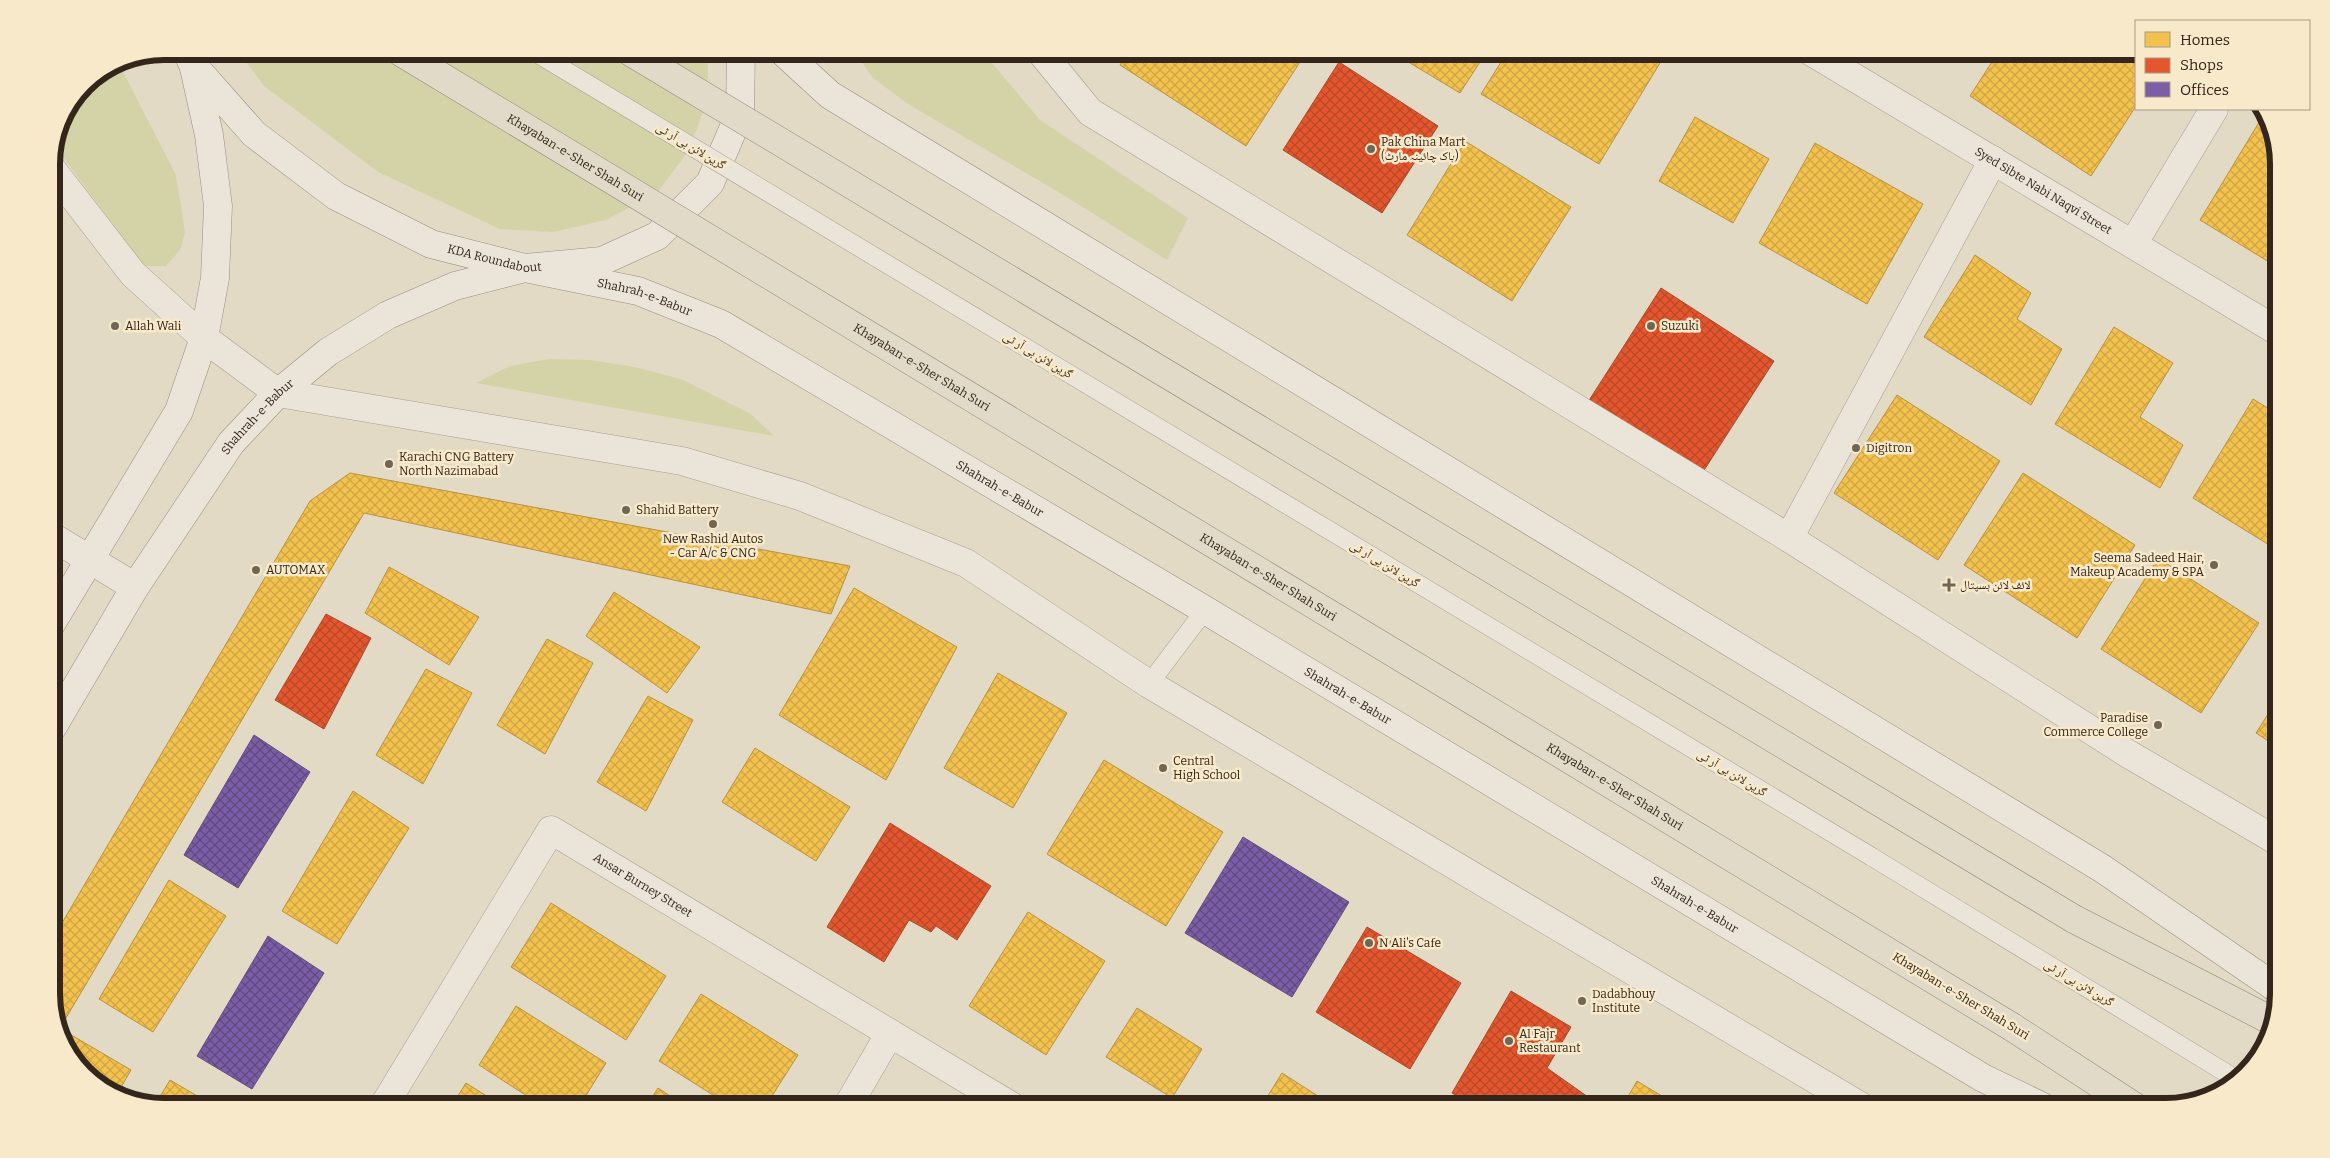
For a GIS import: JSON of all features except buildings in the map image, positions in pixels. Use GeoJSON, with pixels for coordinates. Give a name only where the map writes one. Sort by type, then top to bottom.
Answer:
{"type":"FeatureCollection","features":[{"type":"Feature","properties":{"kind":"main road","name":"Khayaban-e-Sher Shah Suri"},"geometry":{"type":"LineString","coordinates":[[414,60],[2012,1027],[2121,1098]]}},
{"type":"Feature","properties":{"kind":"main road"},"geometry":{"type":"LineString","coordinates":[[644,60],[2074,919],[2267,1018]]}},
{"type":"Feature","properties":{"kind":"street"},"geometry":{"type":"LineString","coordinates":[[60,611],[178,411],[204,338],[215,278],[218,206],[209,135],[188,60]]}},
{"type":"Feature","properties":{"kind":"street","name":"KDA Roundabout"},"geometry":{"type":"LineString","coordinates":[[190,60],[254,134],[336,196],[431,244],[525,268],[602,262],[657,236],[710,184],[740,114],[741,60]]}},
{"type":"Feature","properties":{"kind":"street"},"geometry":{"type":"LineString","coordinates":[[792,60],[830,95],[2103,869],[2270,984]]}},
{"type":"Feature","properties":{"kind":"street"},"geometry":{"type":"LineString","coordinates":[[1047,60],[1090,112],[1789,538],[2130,755],[2270,837]]}},
{"type":"Feature","properties":{"kind":"street","name":"Syed Sibte Nabi Naqvi Street"},"geometry":{"type":"LineString","coordinates":[[1825,60],[2270,327]]}},
{"type":"Feature","properties":{"kind":"street"},"geometry":{"type":"LineString","coordinates":[[2133,244],[2213,110]]}},
{"type":"Feature","properties":{"kind":"street"},"geometry":{"type":"LineString","coordinates":[[1789,538],[1993,160]]}},
{"type":"Feature","properties":{"kind":"street"},"geometry":{"type":"LineString","coordinates":[[60,178],[134,274],[204,338],[278,393],[682,461],[800,496],[966,563],[1149,684],[1847,1098]]}},
{"type":"Feature","properties":{"kind":"street","name":"Shahrah-e-Babur"},"geometry":{"type":"LineString","coordinates":[[60,714],[135,587],[231,443],[278,393],[328,352],[388,314],[454,286],[525,268],[638,291],[721,324],[1204,610],[1983,1078],[2024,1098]]}},
{"type":"Feature","properties":{"kind":"street"},"geometry":{"type":"LineString","coordinates":[[60,541],[135,587]]}},
{"type":"Feature","properties":{"kind":"street","name":"Ansar Burney Street"},"geometry":{"type":"LineString","coordinates":[[387,1098],[551,830],[998,1098]]}},
{"type":"Feature","properties":{"kind":"street"},"geometry":{"type":"LineString","coordinates":[[852,1098],[890,1033]]}},
{"type":"Feature","properties":{"kind":"lane","name":"گرین لائن بی آر ٹی"},"geometry":{"type":"LineString","coordinates":[[548,60],[1872,857],[2231,1076]]}},
{"type":"Feature","properties":{"kind":"lane"},"geometry":{"type":"LineString","coordinates":[[1149,684],[1204,610]]}},
{"type":"Feature","properties":{"kind":"green space"},"geometry":{"type":"Polygon","coordinates":[[[245,60],[707,60],[708,71],[705,107],[689,150],[657,193],[606,220],[553,232],[500,229],[378,172],[264,86],[245,60]]]}},
{"type":"Feature","properties":{"kind":"green space"},"geometry":{"type":"Polygon","coordinates":[[[860,60],[990,60],[1040,120],[1188,218],[1167,260],[1065,196],[908,104],[873,78],[860,60]]]}},
{"type":"Feature","properties":{"kind":"green space"},"geometry":{"type":"Polygon","coordinates":[[[122,69],[176,175],[185,233],[180,250],[166,266],[144,266],[60,154],[68,124],[77,106],[95,86],[106,77],[122,69]]]}},
{"type":"Feature","properties":{"kind":"green space"},"geometry":{"type":"Polygon","coordinates":[[[549,359],[590,360],[635,367],[681,379],[751,414],[774,436],[476,383],[510,366],[549,359]]]}},
{"type":"Feature","properties":{"kind":"place","name":"Pak China Mart (پاک چائینہ مارٹ)"},"geometry":{"type":"Point","coordinates":[1371,149]}},
{"type":"Feature","properties":{"kind":"place","name":"Allah Wali"},"geometry":{"type":"Point","coordinates":[115,326]}},
{"type":"Feature","properties":{"kind":"place","name":"Suzuki"},"geometry":{"type":"Point","coordinates":[1651,326]}},
{"type":"Feature","properties":{"kind":"place","name":"Digitron"},"geometry":{"type":"Point","coordinates":[1856,448]}},
{"type":"Feature","properties":{"kind":"place","name":"Karachi CNG Battery North Nazimabad"},"geometry":{"type":"Point","coordinates":[389,464]}},
{"type":"Feature","properties":{"kind":"place","name":"Shahid Battery"},"geometry":{"type":"Point","coordinates":[626,510]}},
{"type":"Feature","properties":{"kind":"place","name":"New Rashid Autos - Car A/c & CNG"},"geometry":{"type":"Point","coordinates":[713,524]}},
{"type":"Feature","properties":{"kind":"place","name":"Seema Sadeed Hair, Makeup Academy & SPA"},"geometry":{"type":"Point","coordinates":[2214,565]}},
{"type":"Feature","properties":{"kind":"place","name":"AUTOMAX"},"geometry":{"type":"Point","coordinates":[256,570]}},
{"type":"Feature","properties":{"kind":"place","name":"لائف لائن ہسپتال"},"geometry":{"type":"Point","coordinates":[1949,585]}},
{"type":"Feature","properties":{"kind":"place","name":"Paradise Commerce College"},"geometry":{"type":"Point","coordinates":[2158,725]}},
{"type":"Feature","properties":{"kind":"place","name":"Central High School"},"geometry":{"type":"Point","coordinates":[1163,768]}},
{"type":"Feature","properties":{"kind":"place","name":"N Ali's Cafe"},"geometry":{"type":"Point","coordinates":[1369,943]}},
{"type":"Feature","properties":{"kind":"place","name":"Dadabhouy Institute"},"geometry":{"type":"Point","coordinates":[1582,1001]}},
{"type":"Feature","properties":{"kind":"place","name":"Al Fajr Restaurant"},"geometry":{"type":"Point","coordinates":[1509,1041]}}]}
